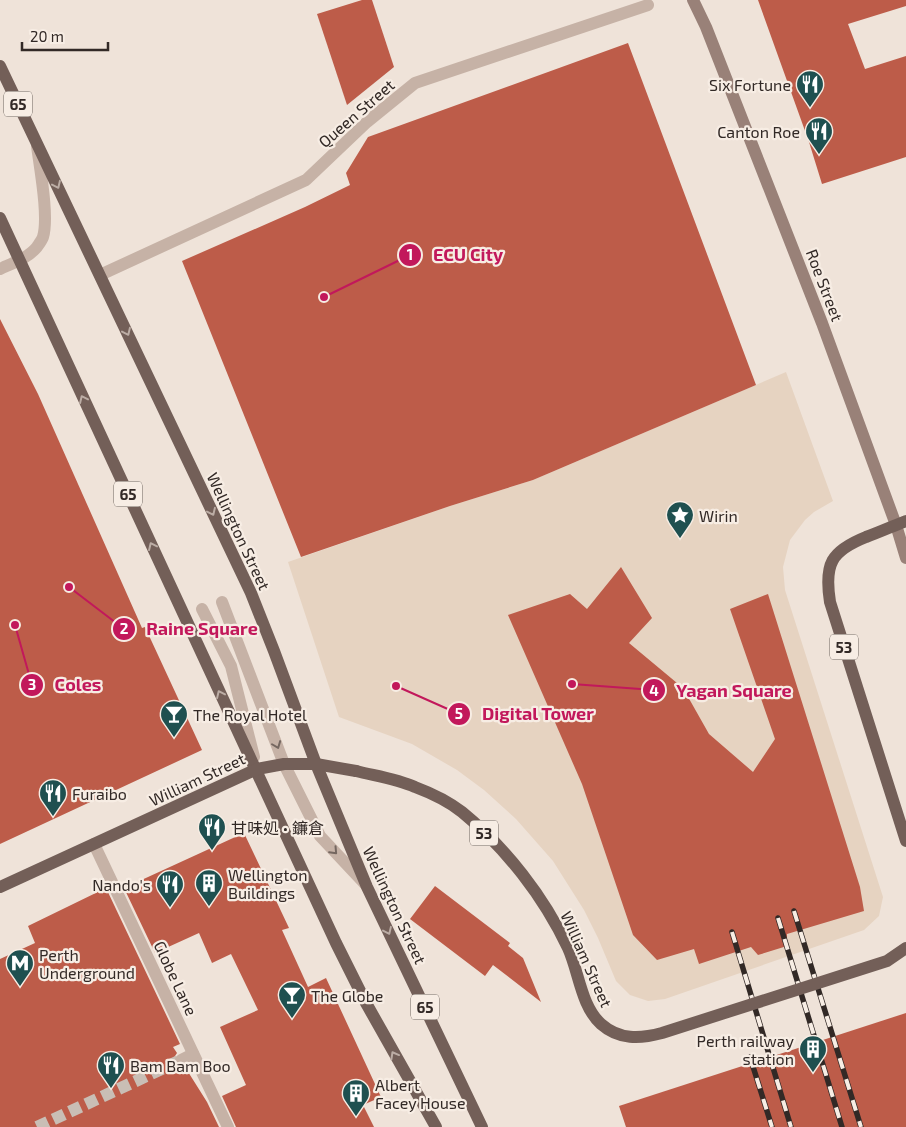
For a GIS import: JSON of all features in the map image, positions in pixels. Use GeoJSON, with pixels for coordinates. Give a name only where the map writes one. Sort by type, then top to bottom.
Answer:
{"type":"FeatureCollection","features":[{"type":"Feature","properties":{"kind":"main road","name":"Roe Street"},"geometry":{"type":"LineString","coordinates":[[693,0],[706,26],[901,523],[906,558]]}},
{"type":"Feature","properties":{"kind":"main road","name":"Roe Street"},"geometry":{"type":"LineString","coordinates":[[702,0],[706,26]]}},
{"type":"Feature","properties":{"kind":"main road","name":"Wellington Street"},"geometry":{"type":"LineString","coordinates":[[0,66],[251,593],[316,764],[368,887],[482,1127]]}},
{"type":"Feature","properties":{"kind":"main road","name":"65"},"geometry":{"type":"LineString","coordinates":[[0,218],[366,1003],[436,1127]]}},
{"type":"Feature","properties":{"kind":"main road","name":"53"},"geometry":{"type":"LineString","coordinates":[[901,523],[853,542],[840,550],[830,566],[828,588],[830,602],[906,841]]}},
{"type":"Feature","properties":{"kind":"main road","name":"William Street"},"geometry":{"type":"LineString","coordinates":[[0,887],[256,769],[284,764],[316,764],[356,771],[413,786],[437,797],[460,811],[493,841],[525,878],[550,914],[568,949],[590,1010],[602,1024],[620,1035],[638,1038],[662,1033],[887,961],[899,955],[906,948]]}},
{"type":"Feature","properties":{"kind":"street","name":"Queen Street"},"geometry":{"type":"LineString","coordinates":[[100,275],[306,180],[367,122],[416,83],[648,5]]}},
{"type":"Feature","properties":{"kind":"street"},"geometry":{"type":"LineString","coordinates":[[0,269],[19,261],[36,249],[43,237],[45,212],[37,141]]}},
{"type":"Feature","properties":{"kind":"street"},"geometry":{"type":"LineString","coordinates":[[222,602],[284,764],[320,836],[368,887]]}},
{"type":"Feature","properties":{"kind":"street"},"geometry":{"type":"LineString","coordinates":[[202,609],[231,666],[256,769]]}},
{"type":"Feature","properties":{"kind":"street","name":"Globe Lane"},"geometry":{"type":"LineString","coordinates":[[94,844],[228,1127]]}},
{"type":"Feature","properties":{"kind":"street"},"geometry":{"type":"LineString","coordinates":[[181,1060],[193,1054]]}},
{"type":"Feature","properties":{"kind":"shaded area"},"geometry":{"type":"Polygon","coordinates":[[[786,372],[833,501],[814,512],[805,520],[790,540],[783,567],[785,590],[883,897],[879,916],[864,930],[665,999],[648,1001],[630,995],[616,981],[584,910],[553,861],[516,819],[484,790],[457,770],[412,744],[339,717],[288,562],[450,506],[533,480],[786,372]]]}},
{"type":"Feature","properties":{"kind":"building"},"geometry":{"type":"Polygon","coordinates":[[[362,0],[372,0],[394,67],[347,105],[317,14],[362,0]]]}},
{"type":"Feature","properties":{"kind":"building"},"geometry":{"type":"Polygon","coordinates":[[[758,0],[906,0],[906,6],[848,24],[865,69],[906,56],[906,157],[822,184],[809,142],[758,0]]]}},
{"type":"Feature","properties":{"kind":"building"},"geometry":{"type":"Polygon","coordinates":[[[628,43],[756,385],[533,480],[301,557],[182,261],[350,185],[346,173],[368,137],[628,43]]]}},
{"type":"Feature","properties":{"kind":"building"},"geometry":{"type":"Polygon","coordinates":[[[0,319],[38,394],[142,628],[145,627],[202,750],[0,844],[0,319]]]}},
{"type":"Feature","properties":{"kind":"building"},"geometry":{"type":"Polygon","coordinates":[[[621,567],[652,618],[629,643],[683,688],[709,734],[753,772],[775,739],[730,609],[768,594],[860,887],[864,911],[787,934],[787,946],[758,955],[751,947],[699,964],[694,949],[657,960],[633,935],[582,784],[508,615],[570,594],[587,609],[621,567]]]}},
{"type":"Feature","properties":{"kind":"building"},"geometry":{"type":"Polygon","coordinates":[[[244,833],[289,928],[282,930],[308,987],[326,978],[381,1097],[363,1105],[374,1127],[236,1127],[222,1096],[246,1085],[220,1027],[258,1010],[231,954],[212,963],[199,933],[155,953],[124,888],[244,833]]]}},
{"type":"Feature","properties":{"kind":"building"},"geometry":{"type":"Polygon","coordinates":[[[435,886],[510,943],[508,946],[523,958],[541,1002],[493,965],[485,976],[410,919],[435,886]]]}},
{"type":"Feature","properties":{"kind":"building"},"geometry":{"type":"Polygon","coordinates":[[[106,888],[180,1044],[173,1047],[177,1053],[173,1059],[174,1063],[180,1068],[185,1067],[207,1102],[219,1127],[0,1127],[0,959],[35,943],[28,926],[106,888]]]}},
{"type":"Feature","properties":{"kind":"building","name":"Perth railway station"},"geometry":{"type":"Polygon","coordinates":[[[906,1013],[906,1127],[626,1127],[619,1106],[906,1013]]]}},
{"type":"Feature","properties":{"kind":"tunnel"},"geometry":{"type":"LineString","coordinates":[[37,1127],[181,1060]]}},
{"type":"Feature","properties":{"kind":"railway"},"geometry":{"type":"LineString","coordinates":[[794,911],[861,1127]]}},
{"type":"Feature","properties":{"kind":"railway"},"geometry":{"type":"LineString","coordinates":[[778,918],[842,1127]]}},
{"type":"Feature","properties":{"kind":"railway"},"geometry":{"type":"LineString","coordinates":[[732,932],[791,1127]]}},
{"type":"Feature","properties":{"kind":"railway"},"geometry":{"type":"LineString","coordinates":[[750,1057],[772,1127]]}},
{"type":"Feature","properties":{"kind":"place","name":"Six Fortune"},"geometry":{"type":"Point","coordinates":[810,108]}},
{"type":"Feature","properties":{"kind":"place","name":"Canton Roe"},"geometry":{"type":"Point","coordinates":[819,155]}},
{"type":"Feature","properties":{"kind":"place","name":"ECU City"},"geometry":{"type":"Point","coordinates":[324,297]}},
{"type":"Feature","properties":{"kind":"place","name":"Wirin"},"geometry":{"type":"Point","coordinates":[680,539]}},
{"type":"Feature","properties":{"kind":"place","name":"Raine Square"},"geometry":{"type":"Point","coordinates":[69,587]}},
{"type":"Feature","properties":{"kind":"place","name":"Coles"},"geometry":{"type":"Point","coordinates":[15,625]}},
{"type":"Feature","properties":{"kind":"place","name":"Yagan Square"},"geometry":{"type":"Point","coordinates":[572,684]}},
{"type":"Feature","properties":{"kind":"place","name":"Digital Tower"},"geometry":{"type":"Point","coordinates":[396,686]}},
{"type":"Feature","properties":{"kind":"place","name":"The Royal Hotel"},"geometry":{"type":"Point","coordinates":[174,738]}},
{"type":"Feature","properties":{"kind":"place","name":"Furaibo"},"geometry":{"type":"Point","coordinates":[53,817]}},
{"type":"Feature","properties":{"kind":"place","name":"甘味処 • 鐮倉"},"geometry":{"type":"Point","coordinates":[212,851]}},
{"type":"Feature","properties":{"kind":"place","name":"Wellington Buildings"},"geometry":{"type":"Point","coordinates":[209,907]}},
{"type":"Feature","properties":{"kind":"place","name":"Nando's"},"geometry":{"type":"Point","coordinates":[170,908]}},
{"type":"Feature","properties":{"kind":"place","name":"Perth Underground"},"geometry":{"type":"Point","coordinates":[20,987]}},
{"type":"Feature","properties":{"kind":"place","name":"The Globe"},"geometry":{"type":"Point","coordinates":[292,1019]}},
{"type":"Feature","properties":{"kind":"place","name":"Perth railway station"},"geometry":{"type":"Point","coordinates":[813,1073]}},
{"type":"Feature","properties":{"kind":"place","name":"Bam Bam Boo"},"geometry":{"type":"Point","coordinates":[111,1089]}},
{"type":"Feature","properties":{"kind":"place","name":"Albert Facey House"},"geometry":{"type":"Point","coordinates":[356,1117]}}]}
